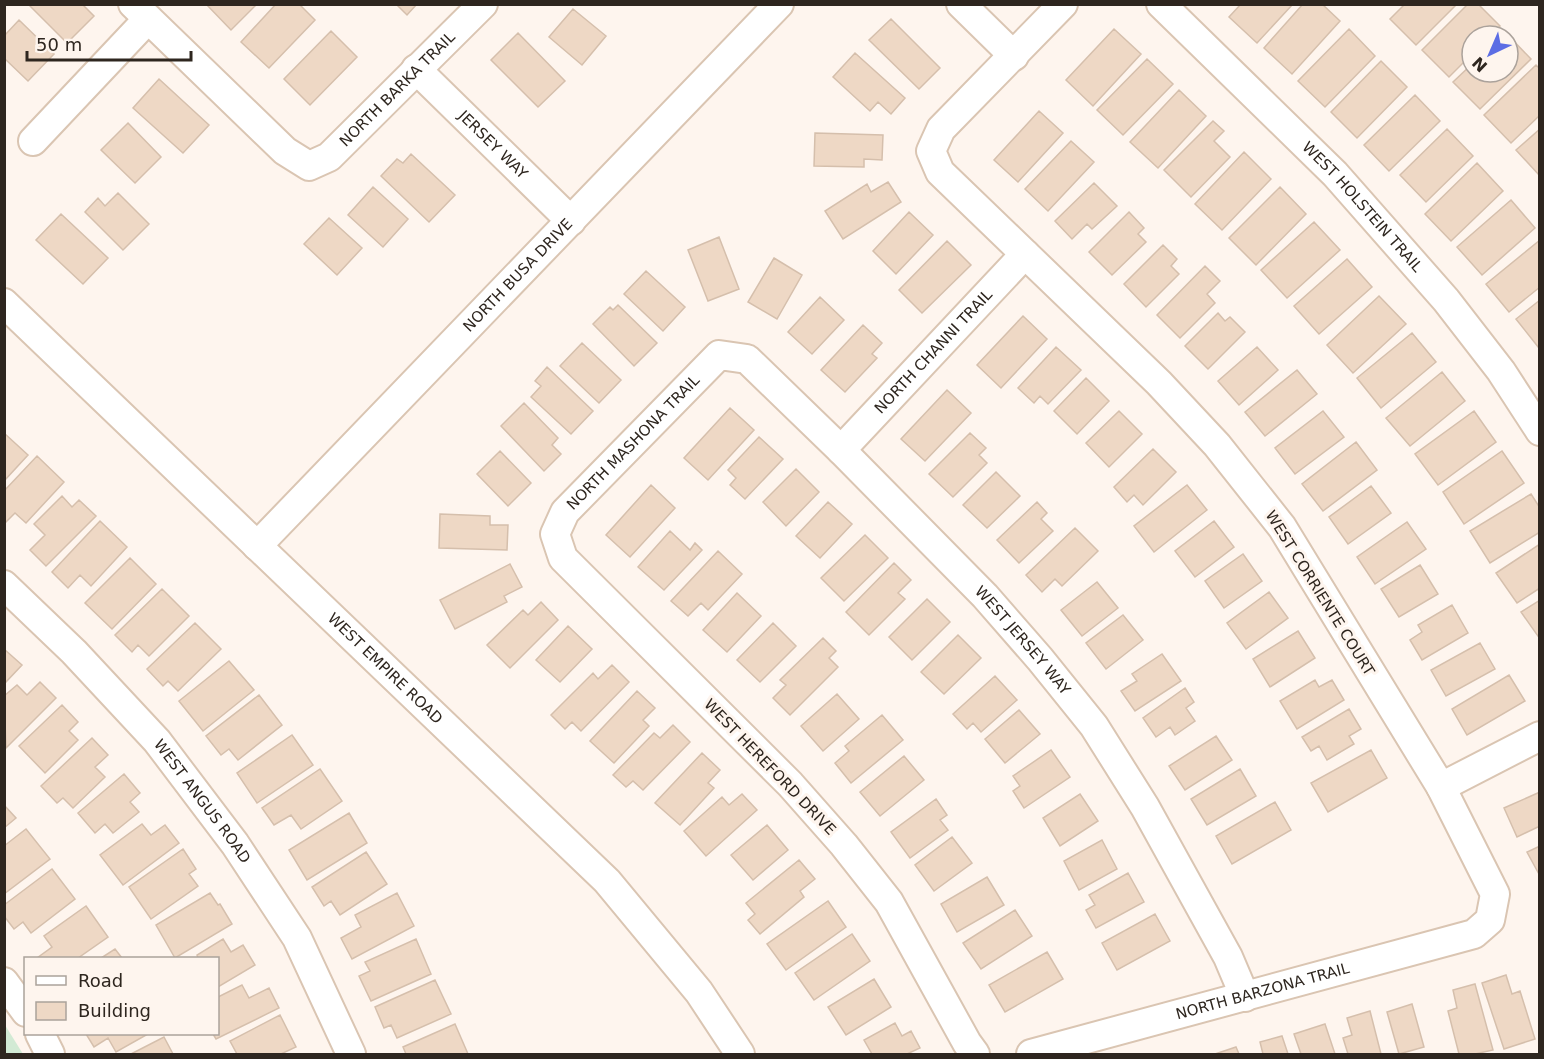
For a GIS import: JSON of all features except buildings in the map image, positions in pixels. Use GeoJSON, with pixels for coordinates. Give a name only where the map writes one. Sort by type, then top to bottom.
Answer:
{"type":"FeatureCollection","features":[{"type":"Feature","properties":{"kind":"street","name":"NORTH BARKA TRAIL"},"geometry":{"type":"LineString","coordinates":[[141,12],[285,152],[309,166],[329,157],[483,4]]}},
{"type":"Feature","properties":{"kind":"street","name":"NORTH BUSA DRIVE"},"geometry":{"type":"LineString","coordinates":[[257,546],[779,4]]}},
{"type":"Feature","properties":{"kind":"street"},"geometry":{"type":"LineString","coordinates":[[961,4],[1014,56],[1063,4]]}},
{"type":"Feature","properties":{"kind":"street","name":"WEST HOLSTEIN TRAIL"},"geometry":{"type":"LineString","coordinates":[[1161,4],[1335,174],[1446,300],[1501,371],[1539,430]]}},
{"type":"Feature","properties":{"kind":"street"},"geometry":{"type":"LineString","coordinates":[[33,141],[141,12]]}},
{"type":"Feature","properties":{"kind":"street","name":"WEST CORRIENTE COURT"},"geometry":{"type":"LineString","coordinates":[[1014,56],[941,129],[931,152],[940,172],[1166,391],[1217,445],[1282,526],[1441,787],[1495,894],[1490,920]]}},
{"type":"Feature","properties":{"kind":"street","name":"JERSEY WAY"},"geometry":{"type":"LineString","coordinates":[[416,69],[571,221]]}},
{"type":"Feature","properties":{"kind":"street","name":"NORTH CHANNI TRAIL"},"geometry":{"type":"LineString","coordinates":[[841,450],[1026,254]]}},
{"type":"Feature","properties":{"kind":"street","name":"WEST EMPIRE ROAD"},"geometry":{"type":"LineString","coordinates":[[4,303],[607,881],[699,992],[740,1054]]}},
{"type":"Feature","properties":{"kind":"street","name":"WEST JERSEY WAY"},"geometry":{"type":"LineString","coordinates":[[719,355],[747,359],[841,450],[985,596],[1041,659],[1094,726],[1156,827],[1228,957],[1245,997]]}},
{"type":"Feature","properties":{"kind":"street","name":"NORTH MASHONA TRAIL"},"geometry":{"type":"LineString","coordinates":[[555,534],[565,512],[719,355]]}},
{"type":"Feature","properties":{"kind":"street","name":"WEST HEREFORD DRIVE"},"geometry":{"type":"LineString","coordinates":[[555,534],[564,558],[790,784],[844,845],[889,902],[975,1054]]}},
{"type":"Feature","properties":{"kind":"street","name":"WEST ANGUS ROAD"},"geometry":{"type":"LineString","coordinates":[[4,585],[74,652],[157,741],[235,844],[297,938],[351,1054]]}},
{"type":"Feature","properties":{"kind":"street"},"geometry":{"type":"LineString","coordinates":[[1441,787],[1539,736]]}},
{"type":"Feature","properties":{"kind":"street","name":"NORTH BARZONA TRAIL"},"geometry":{"type":"LineString","coordinates":[[1031,1054],[1110,1044],[1245,997],[1474,934],[1490,920]]}},
{"type":"Feature","properties":{"kind":"street"},"geometry":{"type":"LineString","coordinates":[[4,982],[24,1009]]}},
{"type":"Feature","properties":{"kind":"street"},"geometry":{"type":"LineString","coordinates":[[40,1035],[50,1054]]}},
{"type":"Feature","properties":{"kind":"green space"},"geometry":{"type":"Polygon","coordinates":[[[5,1025],[23,1054],[5,1054],[5,1025]]]}}]}
